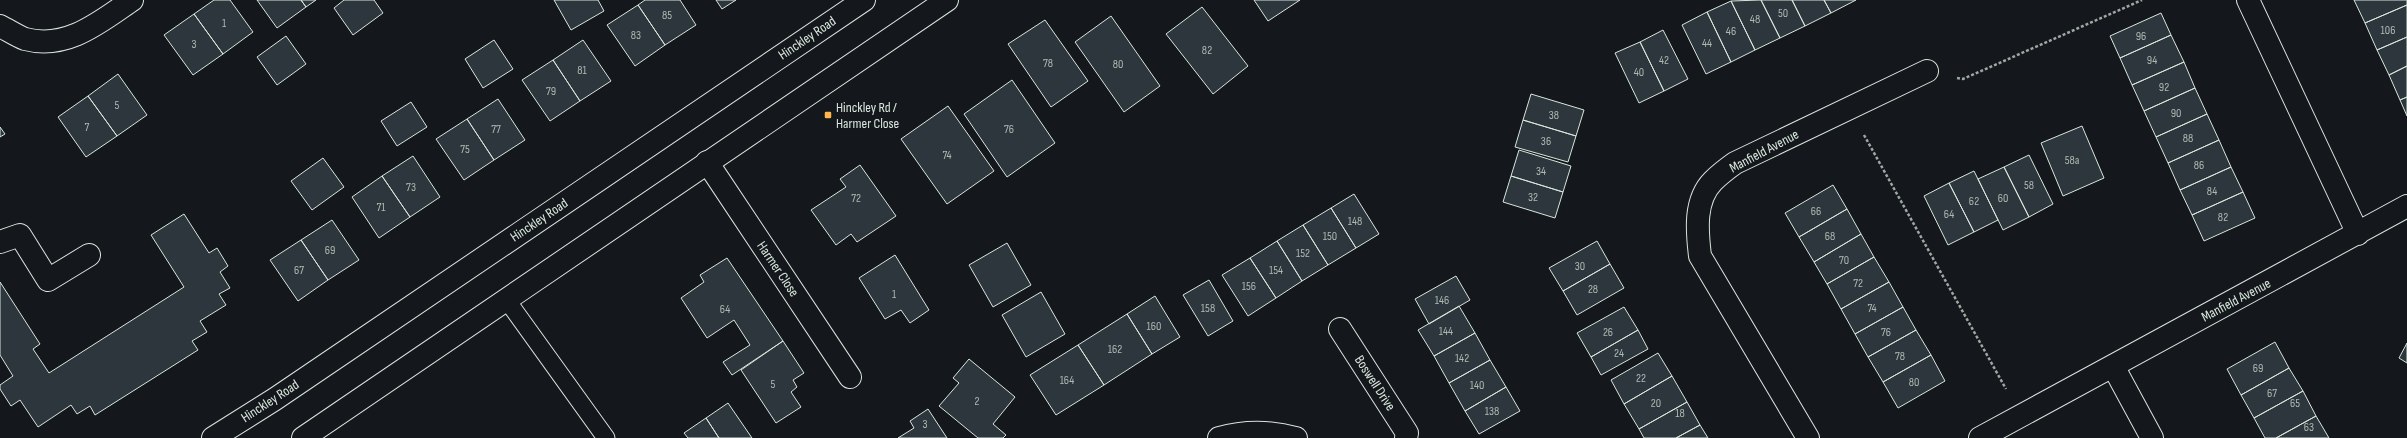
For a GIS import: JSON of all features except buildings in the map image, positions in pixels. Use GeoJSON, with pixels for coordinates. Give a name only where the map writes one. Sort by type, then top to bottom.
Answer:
{"type":"FeatureCollection","features":[{"type":"Feature","properties":{"kind":"main road"},"geometry":{"type":"LineString","coordinates":[[0,26],[25,39],[52,41],[82,34],[132,0]]}},
{"type":"Feature","properties":{"kind":"main road","name":"Hinckley Road"},"geometry":{"type":"LineString","coordinates":[[213,438],[275,399],[864,0]]}},
{"type":"Feature","properties":{"kind":"main road"},"geometry":{"type":"LineString","coordinates":[[303,438],[947,0]]}},
{"type":"Feature","properties":{"kind":"main road"},"geometry":{"type":"LineString","coordinates":[[2248,0],[2358,234]]}},
{"type":"Feature","properties":{"kind":"main road","name":"Manfield Avenue"},"geometry":{"type":"LineString","coordinates":[[1808,438],[1700,256],[1697,230],[1700,205],[1712,181],[1736,163],[1927,71]]}},
{"type":"Feature","properties":{"kind":"main road","name":"Harmer Close"},"geometry":{"type":"LineString","coordinates":[[707,162],[850,377]]}},
{"type":"Feature","properties":{"kind":"main road","name":"Manfield Avenue"},"geometry":{"type":"LineString","coordinates":[[1980,438],[2358,234],[2407,206]]}},
{"type":"Feature","properties":{"kind":"main road"},"geometry":{"type":"LineString","coordinates":[[0,242],[20,235],[48,280],[89,255]]}},
{"type":"Feature","properties":{"kind":"main road","name":"Boswell Drive"},"geometry":{"type":"LineString","coordinates":[[1340,329],[1407,433],[1406,438]]}},
{"type":"Feature","properties":{"kind":"main road"},"geometry":{"type":"LineString","coordinates":[[2113,366],[2152,438]]}},
{"type":"Feature","properties":{"kind":"main road"},"geometry":{"type":"LineString","coordinates":[[1219,438],[1237,433],[1267,432],[1296,438]]}},
{"type":"Feature","properties":{"kind":"lane"},"geometry":{"type":"LineString","coordinates":[[506,299],[606,438]]}},
{"type":"Feature","properties":{"kind":"path"},"geometry":{"type":"LineString","coordinates":[[1927,71],[1963,79],[2142,0]]}},
{"type":"Feature","properties":{"kind":"path"},"geometry":{"type":"LineString","coordinates":[[1850,108],[2022,415]]}},
{"type":"Feature","properties":{"kind":"place","name":"Hinckley Rd / Harmer Close"},"geometry":{"type":"Point","coordinates":[828,115]}}]}
